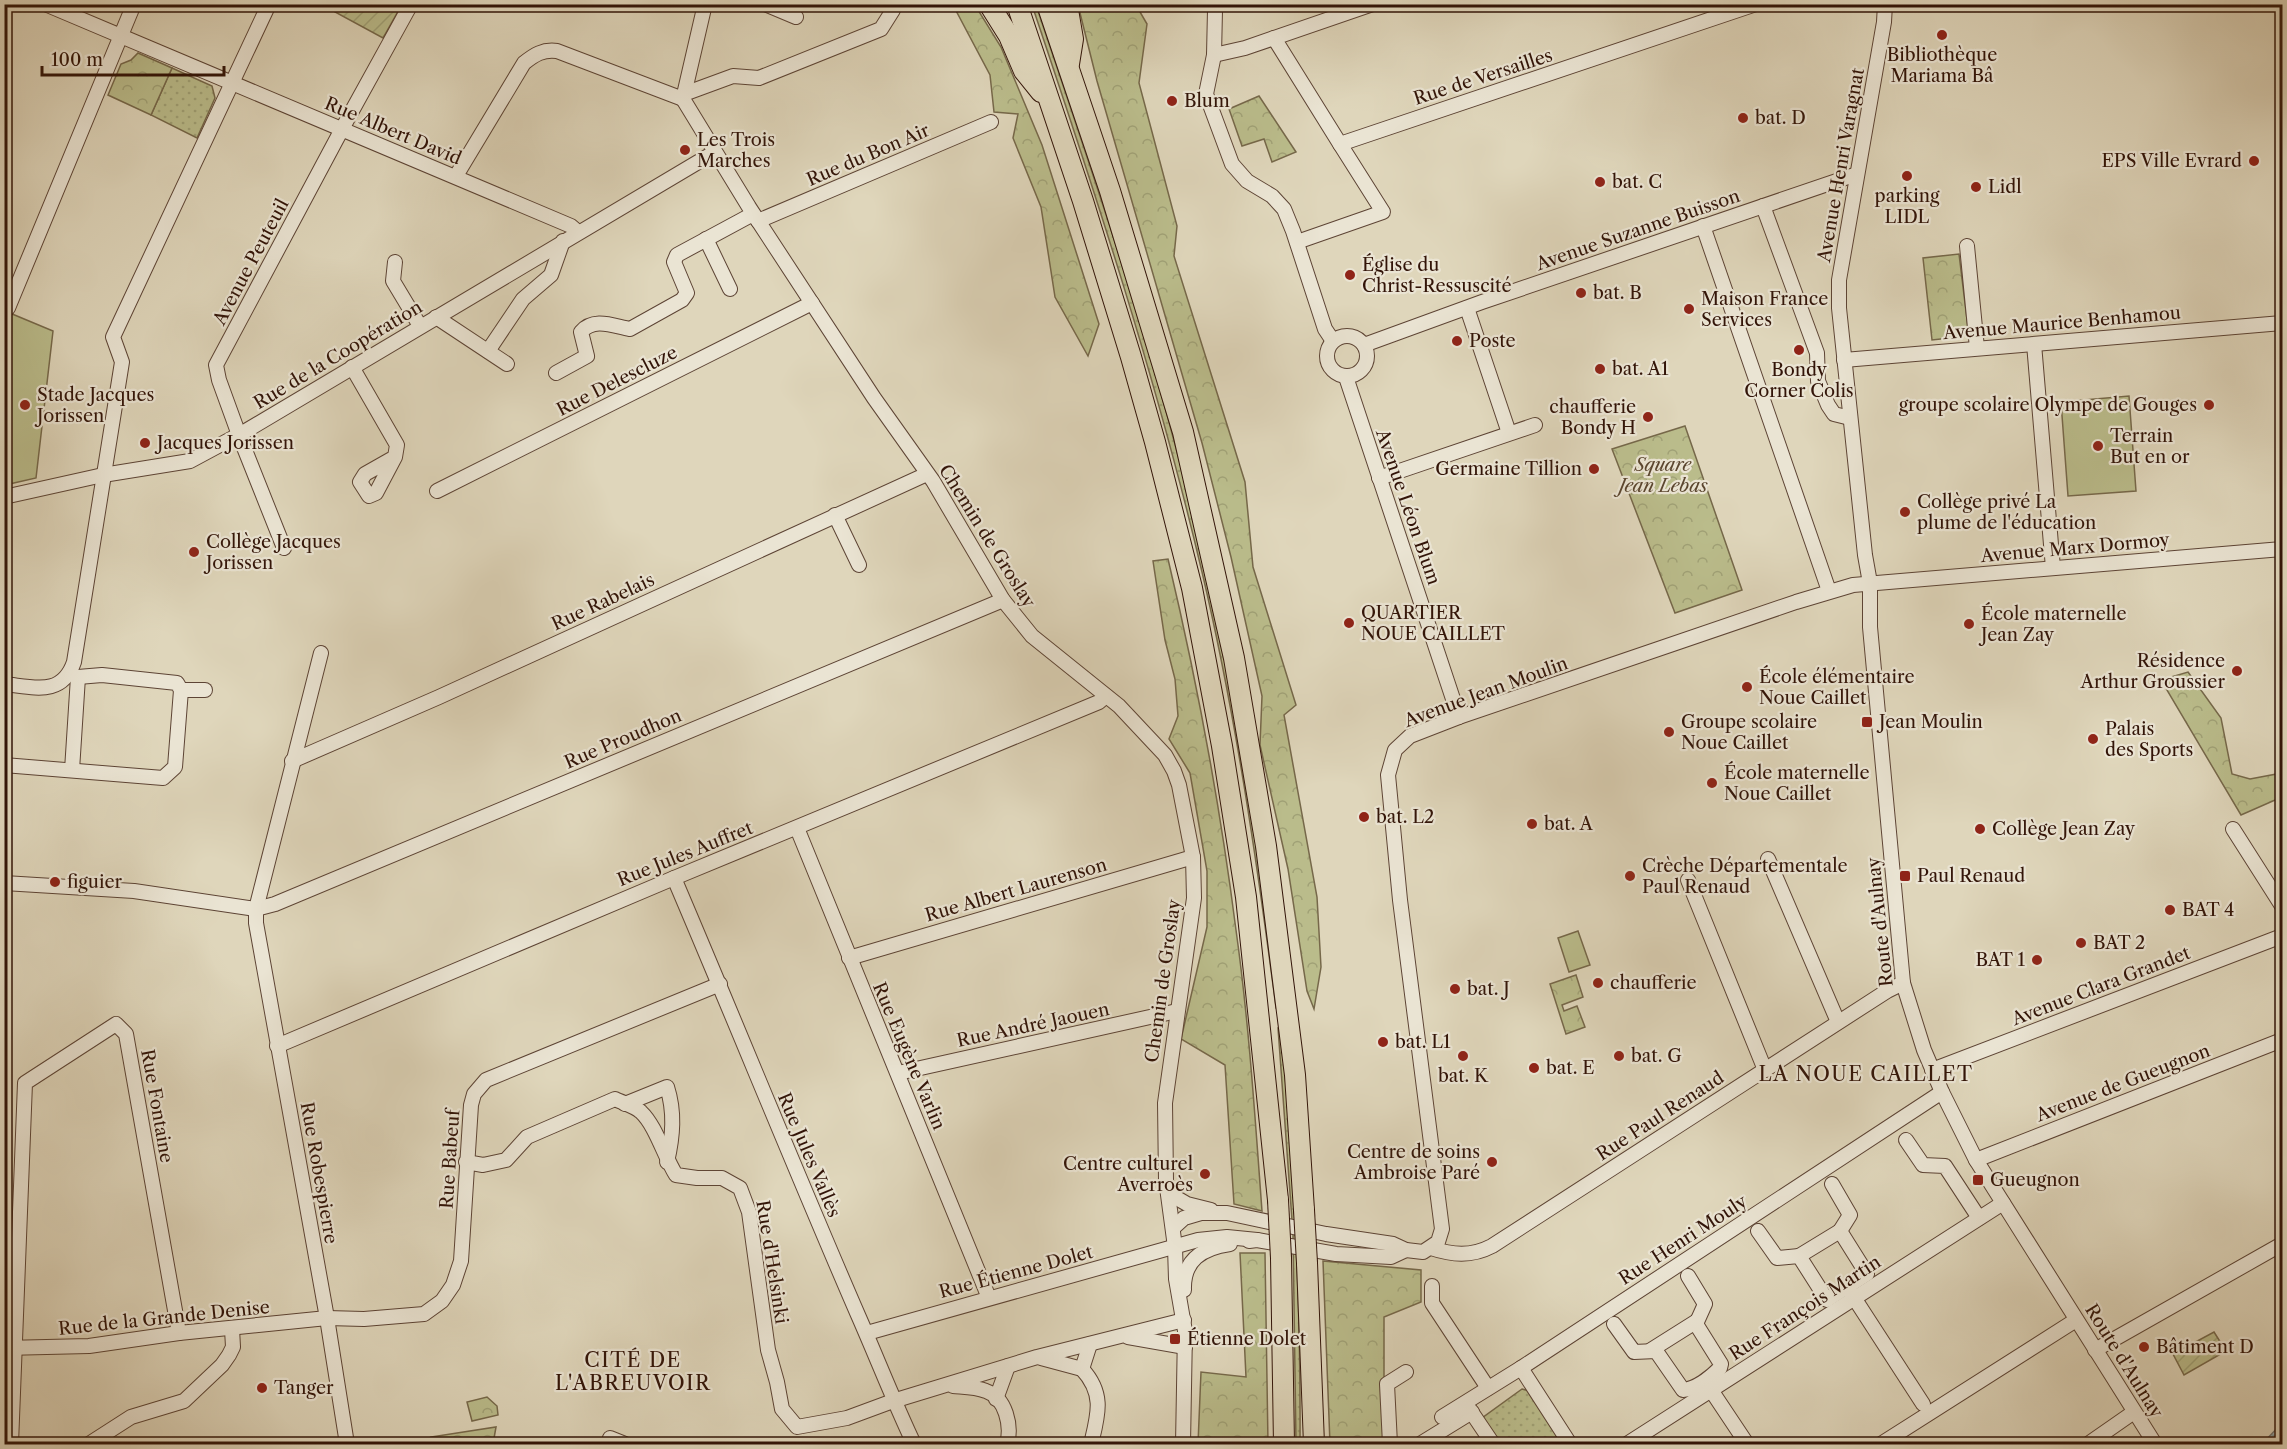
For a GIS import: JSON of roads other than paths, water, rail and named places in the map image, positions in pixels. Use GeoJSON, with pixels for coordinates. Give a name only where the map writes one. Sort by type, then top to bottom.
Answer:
{"type":"FeatureCollection","features":[{"type":"Feature","properties":{"kind":"highway"},"geometry":{"type":"LineString","coordinates":[[989,4],[1008,36],[1024,71],[1049,102]]}},
{"type":"Feature","properties":{"kind":"highway"},"geometry":{"type":"LineString","coordinates":[[1017,4],[1083,201],[1161,462],[1192,588],[1222,746],[1246,897],[1278,1200],[1284,1444]]}},
{"type":"Feature","properties":{"kind":"highway"},"geometry":{"type":"LineString","coordinates":[[1047,4],[1113,201],[1184,432],[1234,658],[1268,858],[1294,1075],[1307,1263],[1314,1444]]}},
{"type":"Feature","properties":{"kind":"highway"},"geometry":{"type":"LineString","coordinates":[[1067,4],[1074,39],[1068,67]]}},
{"type":"Feature","properties":{"kind":"street","name":"Rue Albert David"},"geometry":{"type":"LineString","coordinates":[[45,4],[571,226],[578,232]]}},
{"type":"Feature","properties":{"kind":"street"},"geometry":{"type":"LineString","coordinates":[[8,308],[134,4]]}},
{"type":"Feature","properties":{"kind":"street"},"geometry":{"type":"LineString","coordinates":[[72,770],[71,676],[122,362],[113,337],[269,4]]}},
{"type":"Feature","properties":{"kind":"street","name":"Avenue Peuteuil"},"geometry":{"type":"LineString","coordinates":[[284,548],[239,435],[219,380],[216,365],[411,4]]}},
{"type":"Feature","properties":{"kind":"street"},"geometry":{"type":"LineString","coordinates":[[686,101],[705,4]]}},
{"type":"Feature","properties":{"kind":"street"},"geometry":{"type":"LineString","coordinates":[[765,4],[796,17]]}},
{"type":"Feature","properties":{"kind":"street","name":"Avenue Léon Blum"},"geometry":{"type":"LineString","coordinates":[[1213,4],[1215,10],[1214,55],[1206,94],[1232,164],[1247,182],[1272,196],[1284,209],[1325,329],[1333,341],[1327,353],[1327,360],[1333,372],[1346,377],[1459,717]]}},
{"type":"Feature","properties":{"kind":"street"},"geometry":{"type":"LineString","coordinates":[[1214,55],[1274,38],[1373,4]]}},
{"type":"Feature","properties":{"kind":"street","name":"Rue de Versailles"},"geometry":{"type":"LineString","coordinates":[[1340,144],[1756,4]]}},
{"type":"Feature","properties":{"kind":"street","name":"Avenue Henri Varagnat"},"geometry":{"type":"LineString","coordinates":[[1870,583],[1844,360],[1839,280],[1886,4]]}},
{"type":"Feature","properties":{"kind":"street"},"geometry":{"type":"LineString","coordinates":[[456,177],[524,63],[533,55],[547,49],[686,101],[733,76],[759,78],[881,29],[893,10]]}},
{"type":"Feature","properties":{"kind":"street"},"geometry":{"type":"LineString","coordinates":[[1274,38],[1383,212],[1297,242]]}},
{"type":"Feature","properties":{"kind":"street","name":"Chemin de Groslay"},"geometry":{"type":"LineString","coordinates":[[686,101],[756,217],[927,474],[1003,600],[1032,636],[1119,706],[1165,755],[1174,771],[1179,785],[1193,856],[1194,898],[1165,1103],[1168,1193],[1175,1247],[1176,1279],[1184,1320],[1183,1444]]}},
{"type":"Feature","properties":{"kind":"street","name":"Rue du Bon Air"},"geometry":{"type":"LineString","coordinates":[[556,373],[587,356],[581,332],[587,326],[597,322],[630,329],[682,300],[687,293],[674,262],[677,255],[706,239],[756,217],[991,122]]}},
{"type":"Feature","properties":{"kind":"street"},"geometry":{"type":"LineString","coordinates":[[578,232],[715,152]]}},
{"type":"Feature","properties":{"kind":"street","name":"Avenue Suzanne Buisson"},"geometry":{"type":"LineString","coordinates":[[1364,345],[1857,174]]}},
{"type":"Feature","properties":{"kind":"street"},"geometry":{"type":"LineString","coordinates":[[1763,206],[1817,353],[1818,381],[1834,414],[1850,418]]}},
{"type":"Feature","properties":{"kind":"street"},"geometry":{"type":"LineString","coordinates":[[1703,226],[1829,591]]}},
{"type":"Feature","properties":{"kind":"street","name":"Rue de la Coopération"},"geometry":{"type":"LineString","coordinates":[[4,497],[102,475],[190,461],[239,435],[578,232]]}},
{"type":"Feature","properties":{"kind":"street"},"geometry":{"type":"LineString","coordinates":[[706,239],[730,289]]}},
{"type":"Feature","properties":{"kind":"street"},"geometry":{"type":"LineString","coordinates":[[488,351],[523,299],[551,275],[563,241]]}},
{"type":"Feature","properties":{"kind":"street"},"geometry":{"type":"LineString","coordinates":[[1967,246],[1977,348]]}},
{"type":"Feature","properties":{"kind":"street"},"geometry":{"type":"LineString","coordinates":[[395,262],[393,281],[420,326]]}},
{"type":"Feature","properties":{"kind":"street","name":"Rue Delescluze"},"geometry":{"type":"LineString","coordinates":[[437,491],[812,303]]}},
{"type":"Feature","properties":{"kind":"street"},"geometry":{"type":"LineString","coordinates":[[1467,308],[1509,433]]}},
{"type":"Feature","properties":{"kind":"street"},"geometry":{"type":"LineString","coordinates":[[436,317],[507,364]]}},
{"type":"Feature","properties":{"kind":"street","name":"Avenue Maurice Benhamou"},"geometry":{"type":"LineString","coordinates":[[1844,360],[2283,323]]}},
{"type":"Feature","properties":{"kind":"street"},"geometry":{"type":"LineString","coordinates":[[1333,341],[1353,337],[1364,345],[1368,358],[1363,370],[1346,377]]}},
{"type":"Feature","properties":{"kind":"street"},"geometry":{"type":"LineString","coordinates":[[2034,344],[2053,568]]}},
{"type":"Feature","properties":{"kind":"street"},"geometry":{"type":"LineString","coordinates":[[352,367],[396,440],[398,450],[395,457]]}},
{"type":"Feature","properties":{"kind":"street"},"geometry":{"type":"LineString","coordinates":[[1379,478],[1535,425]]}},
{"type":"Feature","properties":{"kind":"street","name":"Rue Rabelais"},"geometry":{"type":"LineString","coordinates":[[292,761],[439,697],[927,474]]}},
{"type":"Feature","properties":{"kind":"street"},"geometry":{"type":"LineString","coordinates":[[835,515],[859,565]]}},
{"type":"Feature","properties":{"kind":"street","name":"Avenue Marx Dormoy"},"geometry":{"type":"LineString","coordinates":[[1870,583],[2283,549]]}},
{"type":"Feature","properties":{"kind":"street","name":"Avenue Jean Moulin"},"geometry":{"type":"LineString","coordinates":[[1431,1248],[1438,1242],[1442,1229],[1400,900],[1388,775],[1395,750],[1410,736],[1459,717],[1829,591],[1870,583]]}},
{"type":"Feature","properties":{"kind":"street","name":"Route d'Aulnay"},"geometry":{"type":"LineString","coordinates":[[1870,583],[1870,627],[1903,984],[1932,1070],[1976,1160],[2155,1444]]}},
{"type":"Feature","properties":{"kind":"street","name":"Rue Proudhon"},"geometry":{"type":"LineString","coordinates":[[256,909],[286,899],[1003,600]]}},
{"type":"Feature","properties":{"kind":"street","name":"Rue Robespierre"},"geometry":{"type":"LineString","coordinates":[[321,653],[256,909],[256,922],[327,1318],[347,1444]]}},
{"type":"Feature","properties":{"kind":"street"},"geometry":{"type":"LineString","coordinates":[[4,684],[54,687],[71,676],[102,675],[177,683],[181,690],[175,767],[163,778],[4,765]]}},
{"type":"Feature","properties":{"kind":"street"},"geometry":{"type":"LineString","coordinates":[[181,690],[205,690]]}},
{"type":"Feature","properties":{"kind":"street","name":"Rue Jules Auffret"},"geometry":{"type":"LineString","coordinates":[[277,1046],[1099,702],[1106,696]]}},
{"type":"Feature","properties":{"kind":"street","name":"Rue Eugène Varlin"},"geometry":{"type":"LineString","coordinates":[[797,828],[988,1298]]}},
{"type":"Feature","properties":{"kind":"street"},"geometry":{"type":"LineString","coordinates":[[2234,829],[2283,906]]}},
{"type":"Feature","properties":{"kind":"street","name":"Rue Albert Laurenson"},"geometry":{"type":"LineString","coordinates":[[849,958],[1193,856]]}},
{"type":"Feature","properties":{"kind":"street"},"geometry":{"type":"LineString","coordinates":[[1768,859],[1838,1022]]}},
{"type":"Feature","properties":{"kind":"street","name":"Rue Jules Vallès"},"geometry":{"type":"LineString","coordinates":[[674,878],[795,1169],[867,1333],[893,1401],[914,1444]]}},
{"type":"Feature","properties":{"kind":"street"},"geometry":{"type":"LineString","coordinates":[[1688,880],[1765,1070]]}},
{"type":"Feature","properties":{"kind":"street"},"geometry":{"type":"LineString","coordinates":[[4,883],[134,891],[256,909]]}},
{"type":"Feature","properties":{"kind":"street","name":"Avenue Clara Grandet"},"geometry":{"type":"LineString","coordinates":[[1932,1070],[2283,936]]}},
{"type":"Feature","properties":{"kind":"street","name":"Rue Babeuf"},"geometry":{"type":"LineString","coordinates":[[327,1318],[364,1319],[424,1314],[442,1301],[453,1285],[461,1261],[471,1105],[474,1094],[486,1080],[720,984]]}},
{"type":"Feature","properties":{"kind":"street","name":"Rue Paul Renaud"},"geometry":{"type":"LineString","coordinates":[[1406,1250],[1424,1252],[1431,1248],[1453,1255],[1468,1254],[1487,1248],[1838,1022],[1887,991],[1903,984]]}},
{"type":"Feature","properties":{"kind":"street","name":"Rue André Jaouen"},"geometry":{"type":"LineString","coordinates":[[898,1073],[1177,1011]]}},
{"type":"Feature","properties":{"kind":"street","name":"Rue Fontaine"},"geometry":{"type":"LineString","coordinates":[[9,1348],[25,1083],[116,1024],[126,1034],[179,1333]]}},
{"type":"Feature","properties":{"kind":"street","name":"Avenue de Gueugnon"},"geometry":{"type":"LineString","coordinates":[[1976,1160],[2283,1040]]}},
{"type":"Feature","properties":{"kind":"street"},"geometry":{"type":"LineString","coordinates":[[625,1104],[667,1087],[671,1101],[673,1133],[667,1162]]}},
{"type":"Feature","properties":{"kind":"street","name":"Rue Henri Mouly"},"geometry":{"type":"LineString","coordinates":[[1442,1417],[1468,1407],[1488,1388],[1942,1092]]}},
{"type":"Feature","properties":{"kind":"street"},"geometry":{"type":"LineString","coordinates":[[466,1162],[483,1165],[506,1161],[527,1137],[615,1099],[639,1110],[650,1122],[667,1162]]}},
{"type":"Feature","properties":{"kind":"street"},"geometry":{"type":"LineString","coordinates":[[1906,1140],[1923,1165],[1945,1166],[1979,1218]]}},
{"type":"Feature","properties":{"kind":"street","name":"Rue d'Helsinki"},"geometry":{"type":"LineString","coordinates":[[667,1162],[676,1174],[697,1178],[722,1178],[740,1188],[749,1212],[768,1350],[782,1409],[797,1427],[847,1418],[893,1401]]}},
{"type":"Feature","properties":{"kind":"street"},"geometry":{"type":"LineString","coordinates":[[1758,1231],[1776,1258],[1798,1256],[1839,1231],[1850,1215],[1832,1184]]}},
{"type":"Feature","properties":{"kind":"street"},"geometry":{"type":"LineString","coordinates":[[1168,1193],[1187,1204],[1326,1234],[1393,1244],[1406,1250]]}},
{"type":"Feature","properties":{"kind":"street","name":"Rue François Martin"},"geometry":{"type":"LineString","coordinates":[[1627,1444],[1708,1385],[1851,1293],[2003,1203]]}},
{"type":"Feature","properties":{"kind":"street"},"geometry":{"type":"LineString","coordinates":[[1173,1228],[1184,1218],[1202,1213],[1227,1213]]}},
{"type":"Feature","properties":{"kind":"street"},"geometry":{"type":"LineString","coordinates":[[1798,1256],[1827,1300],[1851,1293],[1867,1274],[1839,1231]]}},
{"type":"Feature","properties":{"kind":"street","name":"Rue Étienne Dolet"},"geometry":{"type":"LineString","coordinates":[[867,1333],[1198,1240],[1227,1237],[1257,1240]]}},
{"type":"Feature","properties":{"kind":"street"},"geometry":{"type":"LineString","coordinates":[[893,1401],[1036,1357],[1184,1320],[1183,1277],[1190,1263],[1203,1252],[1217,1246],[1257,1240],[1336,1254],[1391,1257],[1406,1250]]}},
{"type":"Feature","properties":{"kind":"street"},"geometry":{"type":"LineString","coordinates":[[2095,1350],[2283,1244]]}},
{"type":"Feature","properties":{"kind":"street"},"geometry":{"type":"LineString","coordinates":[[1614,1324],[1634,1352],[1656,1351],[1683,1390],[1708,1385],[1721,1364],[1697,1328],[1697,1321],[1705,1305],[1688,1276]]}},
{"type":"Feature","properties":{"kind":"street"},"geometry":{"type":"LineString","coordinates":[[1432,1286],[1432,1302],[1488,1388]]}},
{"type":"Feature","properties":{"kind":"street"},"geometry":{"type":"LineString","coordinates":[[1851,1293],[1923,1404]]}},
{"type":"Feature","properties":{"kind":"street","name":"Rue de la Grande Denise"},"geometry":{"type":"LineString","coordinates":[[9,1348],[89,1346],[179,1333],[327,1318]]}},
{"type":"Feature","properties":{"kind":"street"},"geometry":{"type":"LineString","coordinates":[[1881,1444],[2076,1320]]}},
{"type":"Feature","properties":{"kind":"street"},"geometry":{"type":"LineString","coordinates":[[1651,1350],[1697,1321]]}},
{"type":"Feature","properties":{"kind":"street"},"geometry":{"type":"LineString","coordinates":[[89,1444],[131,1417],[184,1401],[222,1365],[229,1355],[233,1347],[232,1329]]}},
{"type":"Feature","properties":{"kind":"street"},"geometry":{"type":"LineString","coordinates":[[1123,1336],[1185,1347]]}},
{"type":"Feature","properties":{"kind":"street"},"geometry":{"type":"LineString","coordinates":[[1082,1369],[1090,1344]]}},
{"type":"Feature","properties":{"kind":"street"},"geometry":{"type":"LineString","coordinates":[[9,1348],[11,1444]]}},
{"type":"Feature","properties":{"kind":"street"},"geometry":{"type":"LineString","coordinates":[[1036,1357],[1082,1369],[1090,1378],[1096,1392],[1099,1409],[1091,1444]]}},
{"type":"Feature","properties":{"kind":"street"},"geometry":{"type":"LineString","coordinates":[[996,1399],[1008,1366]]}},
{"type":"Feature","properties":{"kind":"street"},"geometry":{"type":"LineString","coordinates":[[1521,1368],[1570,1444]]}},
{"type":"Feature","properties":{"kind":"street"},"geometry":{"type":"LineString","coordinates":[[1389,1444],[1387,1384],[1406,1372]]}},
{"type":"Feature","properties":{"kind":"street"},"geometry":{"type":"LineString","coordinates":[[944,1385],[989,1391],[1003,1406],[1009,1424],[1007,1444]]}},
{"type":"Feature","properties":{"kind":"street"},"geometry":{"type":"LineString","coordinates":[[1708,1385],[1747,1444]]}},
{"type":"Feature","properties":{"kind":"street"},"geometry":{"type":"LineString","coordinates":[[1420,1444],[1468,1407],[1490,1444]]}},
{"type":"Feature","properties":{"kind":"street"},"geometry":{"type":"LineString","coordinates":[[2088,1444],[2134,1412]]}},
{"type":"Feature","properties":{"kind":"street"},"geometry":{"type":"LineString","coordinates":[[610,1438],[625,1444]]}},
{"type":"Feature","properties":{"kind":"water"},"geometry":{"type":"Polygon","coordinates":[[[2282,1423],[2282,1444],[2262,1444],[2282,1423]]]}},
{"type":"Feature","properties":{"kind":"place","name":"Bibliothèque Mariama Bâ"},"geometry":{"type":"Point","coordinates":[1942,35]}},
{"type":"Feature","properties":{"kind":"place","name":"Blum"},"geometry":{"type":"Point","coordinates":[1172,101]}},
{"type":"Feature","properties":{"kind":"place","name":"bat. D"},"geometry":{"type":"Point","coordinates":[1743,118]}},
{"type":"Feature","properties":{"kind":"place","name":"Les Trois Marches"},"geometry":{"type":"Point","coordinates":[685,150]}},
{"type":"Feature","properties":{"kind":"place","name":"EPS Ville Evrard"},"geometry":{"type":"Point","coordinates":[2254,161]}},
{"type":"Feature","properties":{"kind":"place","name":"parking LIDL"},"geometry":{"type":"Point","coordinates":[1907,176]}},
{"type":"Feature","properties":{"kind":"place","name":"bat. C"},"geometry":{"type":"Point","coordinates":[1600,182]}},
{"type":"Feature","properties":{"kind":"place","name":"Lidl"},"geometry":{"type":"Point","coordinates":[1976,187]}},
{"type":"Feature","properties":{"kind":"place","name":"Église du Christ-Ressuscité"},"geometry":{"type":"Point","coordinates":[1350,275]}},
{"type":"Feature","properties":{"kind":"place","name":"bat. B"},"geometry":{"type":"Point","coordinates":[1581,293]}},
{"type":"Feature","properties":{"kind":"place","name":"Maison France Services"},"geometry":{"type":"Point","coordinates":[1689,309]}},
{"type":"Feature","properties":{"kind":"place","name":"Poste"},"geometry":{"type":"Point","coordinates":[1457,341]}},
{"type":"Feature","properties":{"kind":"place","name":"Bondy Corner Colis"},"geometry":{"type":"Point","coordinates":[1799,350]}},
{"type":"Feature","properties":{"kind":"place","name":"bat. A1"},"geometry":{"type":"Point","coordinates":[1600,369]}},
{"type":"Feature","properties":{"kind":"place","name":"Stade Jacques Jorissen"},"geometry":{"type":"Point","coordinates":[25,405]}},
{"type":"Feature","properties":{"kind":"place","name":"groupe scolaire Olympe de Gouges"},"geometry":{"type":"Point","coordinates":[2209,405]}},
{"type":"Feature","properties":{"kind":"place","name":"chaufferie Bondy H"},"geometry":{"type":"Point","coordinates":[1648,417]}},
{"type":"Feature","properties":{"kind":"place","name":"Jacques Jorissen"},"geometry":{"type":"Point","coordinates":[145,443]}},
{"type":"Feature","properties":{"kind":"place","name":"Terrain But en or"},"geometry":{"type":"Point","coordinates":[2098,446]}},
{"type":"Feature","properties":{"kind":"place","name":"Germaine Tillion"},"geometry":{"type":"Point","coordinates":[1594,469]}},
{"type":"Feature","properties":{"kind":"place","name":"Collège privé La plume de l'éducation"},"geometry":{"type":"Point","coordinates":[1905,512]}},
{"type":"Feature","properties":{"kind":"place","name":"Collège Jacques Jorissen"},"geometry":{"type":"Point","coordinates":[194,552]}},
{"type":"Feature","properties":{"kind":"place","name":"QUARTIER NOUE CAILLET"},"geometry":{"type":"Point","coordinates":[1349,623]}},
{"type":"Feature","properties":{"kind":"place","name":"École maternelle Jean Zay"},"geometry":{"type":"Point","coordinates":[1969,624]}},
{"type":"Feature","properties":{"kind":"place","name":"Résidence Arthur Groussier"},"geometry":{"type":"Point","coordinates":[2237,671]}},
{"type":"Feature","properties":{"kind":"place","name":"École élémentaire Noue Caillet"},"geometry":{"type":"Point","coordinates":[1747,687]}},
{"type":"Feature","properties":{"kind":"place","name":"Jean Moulin"},"geometry":{"type":"Point","coordinates":[1867,722]}},
{"type":"Feature","properties":{"kind":"place","name":"Groupe scolaire Noue Caillet"},"geometry":{"type":"Point","coordinates":[1669,732]}},
{"type":"Feature","properties":{"kind":"place","name":"Palais des Sports"},"geometry":{"type":"Point","coordinates":[2093,739]}},
{"type":"Feature","properties":{"kind":"place","name":"École maternelle Noue Caillet"},"geometry":{"type":"Point","coordinates":[1712,783]}},
{"type":"Feature","properties":{"kind":"place","name":"bat. L2"},"geometry":{"type":"Point","coordinates":[1364,817]}},
{"type":"Feature","properties":{"kind":"place","name":"bat. A"},"geometry":{"type":"Point","coordinates":[1532,824]}},
{"type":"Feature","properties":{"kind":"place","name":"Collège Jean Zay"},"geometry":{"type":"Point","coordinates":[1980,829]}},
{"type":"Feature","properties":{"kind":"place","name":"Crèche Départementale Paul Renaud"},"geometry":{"type":"Point","coordinates":[1630,876]}},
{"type":"Feature","properties":{"kind":"place","name":"Paul Renaud"},"geometry":{"type":"Point","coordinates":[1905,876]}},
{"type":"Feature","properties":{"kind":"place","name":"figuier"},"geometry":{"type":"Point","coordinates":[55,882]}},
{"type":"Feature","properties":{"kind":"place","name":"BAT 4"},"geometry":{"type":"Point","coordinates":[2170,910]}},
{"type":"Feature","properties":{"kind":"place","name":"BAT 2"},"geometry":{"type":"Point","coordinates":[2081,943]}},
{"type":"Feature","properties":{"kind":"place","name":"BAT 1"},"geometry":{"type":"Point","coordinates":[2037,960]}},
{"type":"Feature","properties":{"kind":"place","name":"chaufferie"},"geometry":{"type":"Point","coordinates":[1598,983]}},
{"type":"Feature","properties":{"kind":"place","name":"bat. J"},"geometry":{"type":"Point","coordinates":[1455,989]}},
{"type":"Feature","properties":{"kind":"place","name":"bat. L1"},"geometry":{"type":"Point","coordinates":[1383,1042]}},
{"type":"Feature","properties":{"kind":"place","name":"bat. K"},"geometry":{"type":"Point","coordinates":[1463,1056]}},
{"type":"Feature","properties":{"kind":"place","name":"bat. G"},"geometry":{"type":"Point","coordinates":[1619,1056]}},
{"type":"Feature","properties":{"kind":"place","name":"bat. E"},"geometry":{"type":"Point","coordinates":[1534,1068]}},
{"type":"Feature","properties":{"kind":"place","name":"Centre de soins Ambroise Paré"},"geometry":{"type":"Point","coordinates":[1492,1162]}},
{"type":"Feature","properties":{"kind":"place","name":"Centre culturel Averroès"},"geometry":{"type":"Point","coordinates":[1205,1174]}},
{"type":"Feature","properties":{"kind":"place","name":"Gueugnon"},"geometry":{"type":"Point","coordinates":[1978,1180]}},
{"type":"Feature","properties":{"kind":"place","name":"Étienne Dolet"},"geometry":{"type":"Point","coordinates":[1175,1339]}},
{"type":"Feature","properties":{"kind":"place","name":"Bâtiment D"},"geometry":{"type":"Point","coordinates":[2144,1347]}},
{"type":"Feature","properties":{"kind":"place","name":"Tanger"},"geometry":{"type":"Point","coordinates":[262,1388]}},
{"type":"Feature","properties":{"kind":"district","name":"LA NOUE CAILLET"},"geometry":{"type":"Point","coordinates":[1866,1074]}},
{"type":"Feature","properties":{"kind":"district","name":"CITÉ DE L'ABREUVOIR"},"geometry":{"type":"Point","coordinates":[633,1372]}},
{"type":"Feature","properties":{"kind":"park label","name":"Square Jean Lebas"},"geometry":{"type":"Point","coordinates":[1663,475]}}]}
